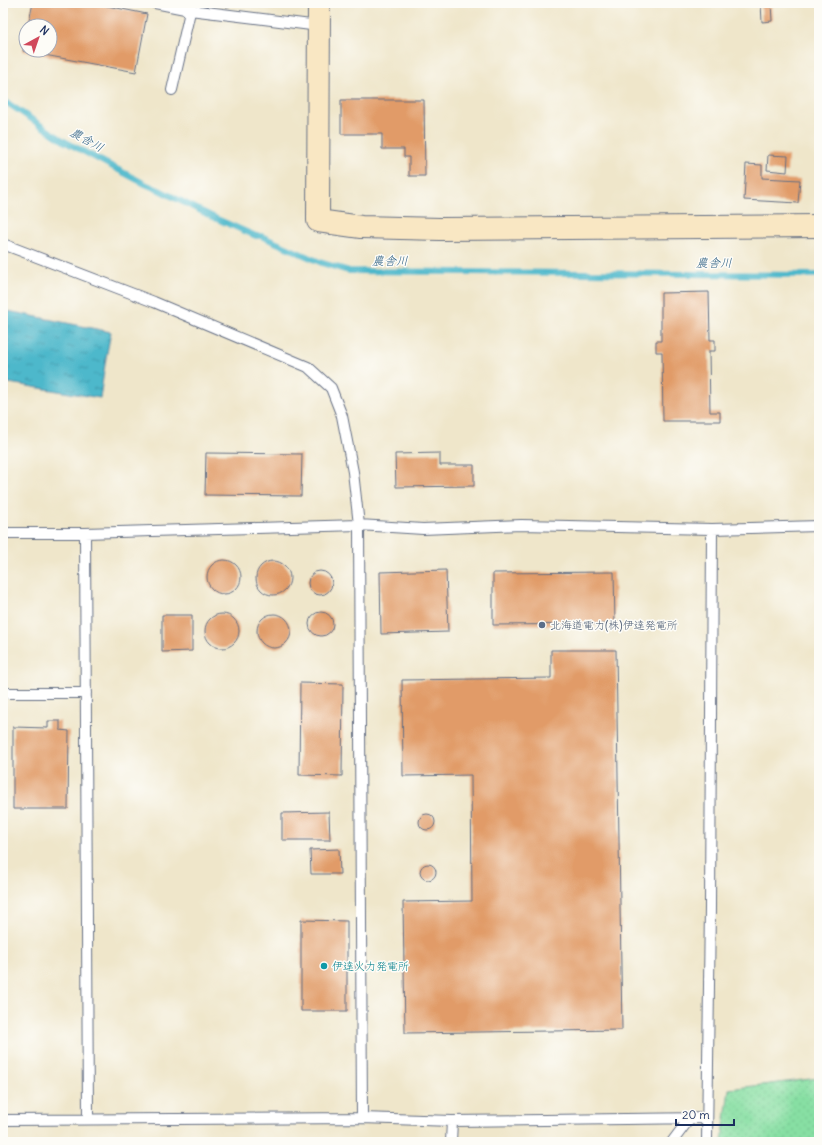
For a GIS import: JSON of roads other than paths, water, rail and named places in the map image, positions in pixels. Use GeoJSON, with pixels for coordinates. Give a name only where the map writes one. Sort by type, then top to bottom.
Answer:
{"type":"FeatureCollection","features":[{"type":"Feature","properties":{"kind":"street"},"geometry":{"type":"LineString","coordinates":[[319,3],[318,221],[361,227],[440,229],[819,226]]}},
{"type":"Feature","properties":{"kind":"lane"},"geometry":{"type":"LineString","coordinates":[[155,3],[319,26]]}},
{"type":"Feature","properties":{"kind":"lane"},"geometry":{"type":"LineString","coordinates":[[172,90],[191,7]]}},
{"type":"Feature","properties":{"kind":"lane"},"geometry":{"type":"LineString","coordinates":[[3,244],[154,302],[308,367],[331,388],[342,416],[353,472],[359,526],[362,1118]]}},
{"type":"Feature","properties":{"kind":"lane"},"geometry":{"type":"LineString","coordinates":[[3,533],[85,533],[359,526],[423,529],[522,525],[712,529],[819,526]]}},
{"type":"Feature","properties":{"kind":"lane"},"geometry":{"type":"LineString","coordinates":[[707,1142],[712,529]]}},
{"type":"Feature","properties":{"kind":"lane"},"geometry":{"type":"LineString","coordinates":[[85,533],[88,1119]]}},
{"type":"Feature","properties":{"kind":"lane"},"geometry":{"type":"LineString","coordinates":[[3,693],[86,693]]}},
{"type":"Feature","properties":{"kind":"lane"},"geometry":{"type":"LineString","coordinates":[[3,1120],[362,1118],[452,1121],[707,1118]]}},
{"type":"Feature","properties":{"kind":"lane"},"geometry":{"type":"LineString","coordinates":[[672,1142],[690,1118]]}},
{"type":"Feature","properties":{"kind":"lane"},"geometry":{"type":"LineString","coordinates":[[451,1142],[452,1121]]}},
{"type":"Feature","properties":{"kind":"water"},"geometry":{"type":"Polygon","coordinates":[[[3,310],[111,332],[100,398],[3,382],[3,310]]]}},
{"type":"Feature","properties":{"kind":"waterway","name":"農舎川"},"geometry":{"type":"LineString","coordinates":[[3,100],[64,141],[145,184],[256,236],[261,236],[322,263],[349,271],[819,275]]}},
{"type":"Feature","properties":{"kind":"place","name":"北海道電力(株)伊達発電所"},"geometry":{"type":"Point","coordinates":[542,625]}},
{"type":"Feature","properties":{"kind":"place","name":"伊達火力発電所"},"geometry":{"type":"Point","coordinates":[324,966]}}]}
